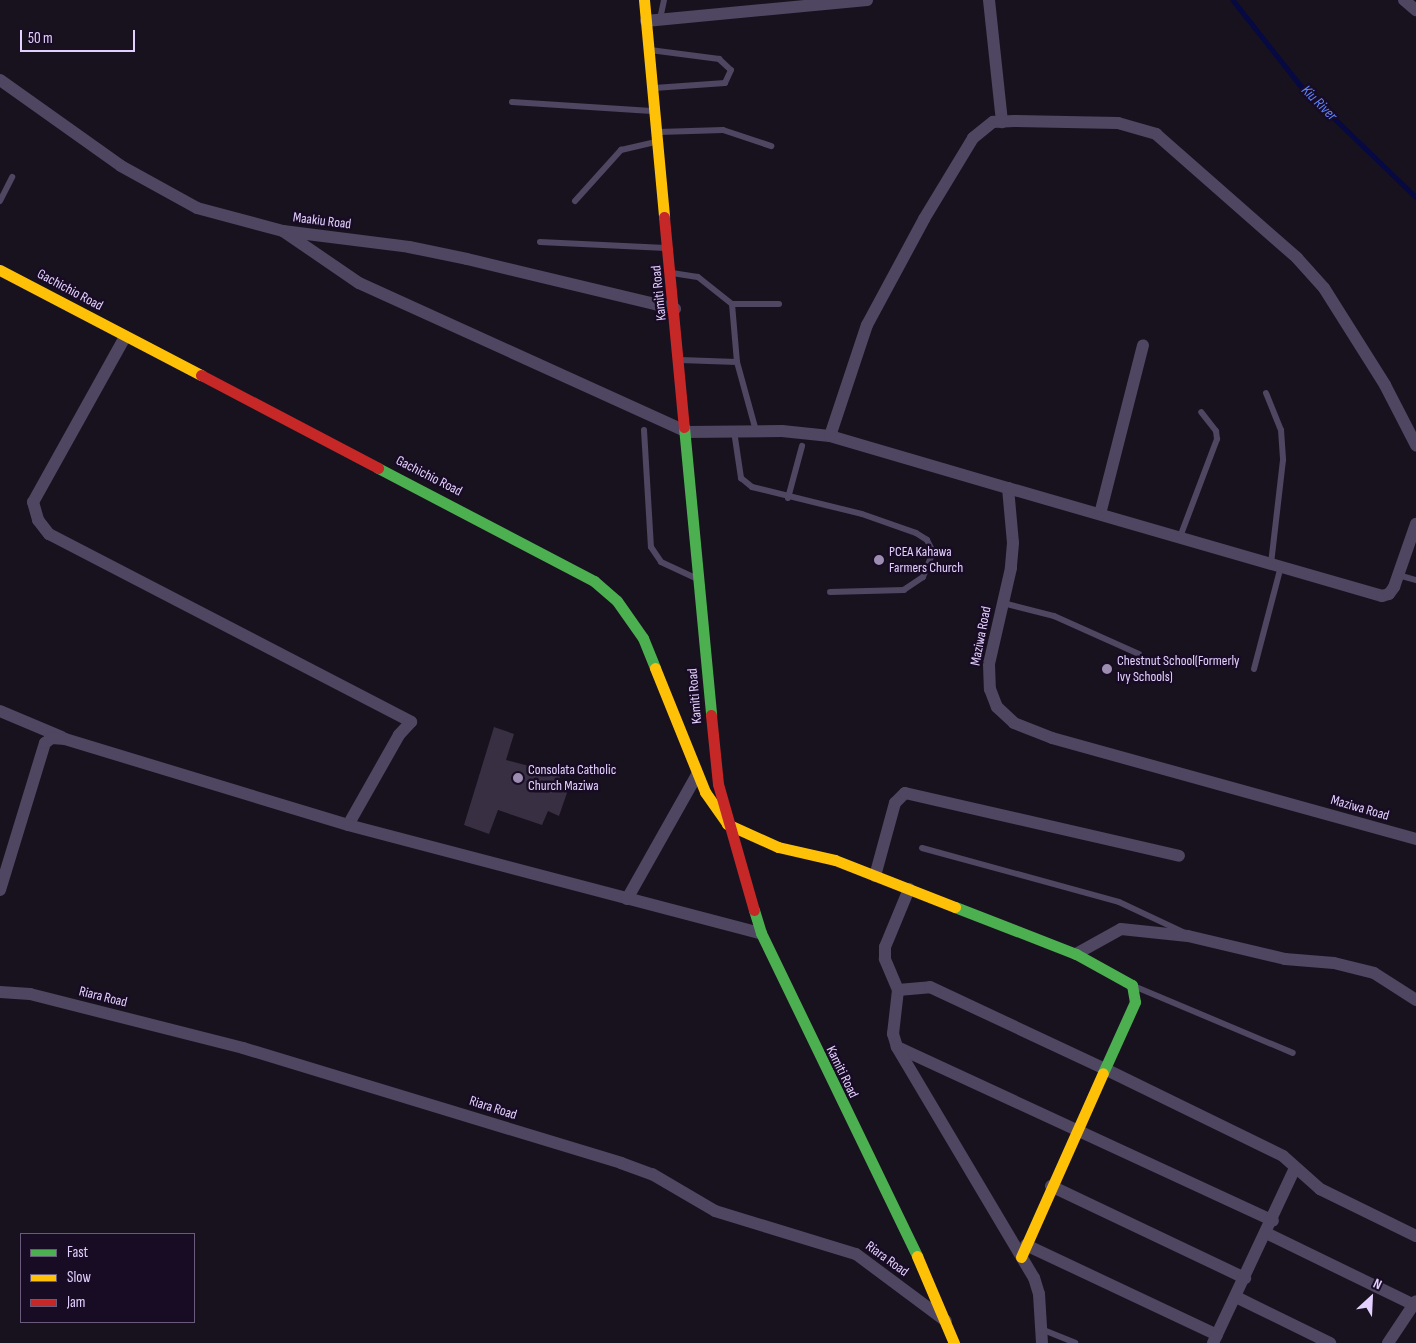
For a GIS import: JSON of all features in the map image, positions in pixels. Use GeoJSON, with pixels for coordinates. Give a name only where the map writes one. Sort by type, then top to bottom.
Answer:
{"type":"FeatureCollection","features":[{"type":"Feature","properties":{"kind":"street","name":"Kamiti Road"},"geometry":{"type":"LineString","coordinates":[[644,0],[702,581],[718,784],[727,824],[760,933],[948,1322],[954,1343]]}},
{"type":"Feature","properties":{"kind":"street"},"geometry":{"type":"LineString","coordinates":[[646,21],[804,3],[867,0]]}},
{"type":"Feature","properties":{"kind":"street"},"geometry":{"type":"LineString","coordinates":[[989,0],[1002,122]]}},
{"type":"Feature","properties":{"kind":"street"},"geometry":{"type":"LineString","coordinates":[[1404,0],[1416,10]]}},
{"type":"Feature","properties":{"kind":"street","name":"Maakiu Road"},"geometry":{"type":"LineString","coordinates":[[0,80],[160,190],[197,208],[283,231],[409,247],[675,309]]}},
{"type":"Feature","properties":{"kind":"street"},"geometry":{"type":"LineString","coordinates":[[830,436],[867,325],[924,219],[972,138],[983,127],[1002,122],[1118,123],[1156,134],[1298,258],[1324,288],[1385,385],[1416,445]]}},
{"type":"Feature","properties":{"kind":"street"},"geometry":{"type":"LineString","coordinates":[[283,231],[359,283],[687,432],[756,431],[830,436],[1382,596],[1389,594],[1398,575],[1416,524]]}},
{"type":"Feature","properties":{"kind":"street","name":"Gachichio Road"},"geometry":{"type":"LineString","coordinates":[[0,270],[125,337],[564,562],[594,580],[617,601],[643,638],[697,775],[714,811],[727,824]]}},
{"type":"Feature","properties":{"kind":"street"},"geometry":{"type":"LineString","coordinates":[[125,337],[33,502],[38,520],[49,534],[411,722],[399,735],[348,825]]}},
{"type":"Feature","properties":{"kind":"street"},"geometry":{"type":"LineString","coordinates":[[1100,514],[1143,345]]}},
{"type":"Feature","properties":{"kind":"street","name":"Maziwa Road"},"geometry":{"type":"LineString","coordinates":[[1008,488],[1013,543],[1003,603],[988,664],[990,689],[997,707],[1014,722],[1052,738],[1416,839]]}},
{"type":"Feature","properties":{"kind":"street"},"geometry":{"type":"LineString","coordinates":[[0,711],[65,739],[348,825],[760,933]]}},
{"type":"Feature","properties":{"kind":"street"},"geometry":{"type":"LineString","coordinates":[[0,890],[45,744],[52,738],[65,739]]}},
{"type":"Feature","properties":{"kind":"street"},"geometry":{"type":"LineString","coordinates":[[627,899],[697,775]]}},
{"type":"Feature","properties":{"kind":"street"},"geometry":{"type":"LineString","coordinates":[[875,876],[895,803],[905,793],[1179,856]]}},
{"type":"Feature","properties":{"kind":"street"},"geometry":{"type":"LineString","coordinates":[[727,824],[778,847],[818,855],[1076,954],[1132,985],[1135,1002],[1076,1127],[1024,1251]]}},
{"type":"Feature","properties":{"kind":"street"},"geometry":{"type":"LineString","coordinates":[[909,889],[885,948],[885,960],[898,990],[893,1034],[897,1047],[1024,1251],[1039,1294],[1042,1343]]}},
{"type":"Feature","properties":{"kind":"street"},"geometry":{"type":"LineString","coordinates":[[1076,954],[1121,929],[1188,936],[1285,959],[1334,963],[1374,973],[1416,1000]]}},
{"type":"Feature","properties":{"kind":"street"},"geometry":{"type":"LineString","coordinates":[[898,990],[930,988],[1105,1069],[1283,1156],[1295,1168],[1342,1201],[1416,1236]]}},
{"type":"Feature","properties":{"kind":"street","name":"Riara Road"},"geometry":{"type":"LineString","coordinates":[[0,992],[30,994],[244,1048],[621,1163],[652,1174],[715,1211],[856,1254],[948,1322]]}},
{"type":"Feature","properties":{"kind":"street"},"geometry":{"type":"LineString","coordinates":[[897,1047],[1076,1127],[1273,1221]]}},
{"type":"Feature","properties":{"kind":"street"},"geometry":{"type":"LineString","coordinates":[[1024,1251],[1215,1339],[1273,1221],[1295,1168]]}},
{"type":"Feature","properties":{"kind":"street"},"geometry":{"type":"LineString","coordinates":[[1052,1186],[1245,1278]]}},
{"type":"Feature","properties":{"kind":"street"},"geometry":{"type":"LineString","coordinates":[[1266,1233],[1415,1303],[1388,1343]]}},
{"type":"Feature","properties":{"kind":"street"},"geometry":{"type":"LineString","coordinates":[[1236,1297],[1330,1343]]}},
{"type":"Feature","properties":{"kind":"lane"},"geometry":{"type":"LineString","coordinates":[[660,20],[664,0]]}},
{"type":"Feature","properties":{"kind":"lane"},"geometry":{"type":"LineString","coordinates":[[649,50],[719,59],[731,70],[725,83],[653,88]]}},
{"type":"Feature","properties":{"kind":"lane"},"geometry":{"type":"LineString","coordinates":[[512,102],[655,111]]}},
{"type":"Feature","properties":{"kind":"lane"},"geometry":{"type":"LineString","coordinates":[[575,201],[621,150],[658,137],[723,130],[771,146]]}},
{"type":"Feature","properties":{"kind":"lane"},"geometry":{"type":"LineString","coordinates":[[0,201],[12,177]]}},
{"type":"Feature","properties":{"kind":"lane"},"geometry":{"type":"LineString","coordinates":[[540,242],[669,248]]}},
{"type":"Feature","properties":{"kind":"lane"},"geometry":{"type":"LineString","coordinates":[[672,273],[698,277],[732,304],[779,304]]}},
{"type":"Feature","properties":{"kind":"lane"},"geometry":{"type":"LineString","coordinates":[[732,304],[737,362],[756,431]]}},
{"type":"Feature","properties":{"kind":"lane"},"geometry":{"type":"LineString","coordinates":[[680,360],[737,362]]}},
{"type":"Feature","properties":{"kind":"lane"},"geometry":{"type":"LineString","coordinates":[[1254,669],[1276,564],[1283,460],[1281,430],[1266,393]]}},
{"type":"Feature","properties":{"kind":"lane"},"geometry":{"type":"LineString","coordinates":[[1180,537],[1217,439],[1216,431],[1201,412]]}},
{"type":"Feature","properties":{"kind":"lane"},"geometry":{"type":"LineString","coordinates":[[644,430],[651,546],[662,562],[702,581]]}},
{"type":"Feature","properties":{"kind":"lane"},"geometry":{"type":"LineString","coordinates":[[734,431],[741,478],[752,487],[788,498],[862,514],[916,533],[927,540],[933,552],[923,577],[904,590],[830,592]]}},
{"type":"Feature","properties":{"kind":"lane"},"geometry":{"type":"LineString","coordinates":[[788,498],[802,446]]}},
{"type":"Feature","properties":{"kind":"lane"},"geometry":{"type":"LineString","coordinates":[[1398,575],[1416,580]]}},
{"type":"Feature","properties":{"kind":"lane"},"geometry":{"type":"LineString","coordinates":[[1003,603],[1054,616],[1139,654]]}},
{"type":"Feature","properties":{"kind":"lane"},"geometry":{"type":"LineString","coordinates":[[922,848],[1119,902],[1162,920],[1188,936]]}},
{"type":"Feature","properties":{"kind":"lane"},"geometry":{"type":"LineString","coordinates":[[1132,985],[1293,1054]]}},
{"type":"Feature","properties":{"kind":"lane"},"geometry":{"type":"LineString","coordinates":[[1041,1329],[1075,1343]]}},
{"type":"Feature","properties":{"kind":"building","name":"Consolata Catholic Church Maziwa"},"geometry":{"type":"Polygon","coordinates":[[[494,727],[514,734],[506,760],[560,774],[559,782],[569,787],[559,816],[548,811],[542,825],[498,810],[489,834],[464,825],[494,727]]]}},
{"type":"Feature","properties":{"kind":"waterway","name":"Kiu River"},"geometry":{"type":"LineString","coordinates":[[1233,0],[1301,86],[1416,197]]}},
{"type":"Feature","properties":{"kind":"traffic: fast"},"geometry":{"type":"LineString","coordinates":[[684,427],[711,715]]}},
{"type":"Feature","properties":{"kind":"traffic: fast"},"geometry":{"type":"LineString","coordinates":[[378,468],[594,581],[617,601],[643,638],[655,668]]}},
{"type":"Feature","properties":{"kind":"traffic: fast"},"geometry":{"type":"LineString","coordinates":[[955,907],[1076,954],[1132,985],[1135,1002],[1103,1073]]}},
{"type":"Feature","properties":{"kind":"traffic: fast"},"geometry":{"type":"LineString","coordinates":[[754,910],[761,933],[917,1256]]}},
{"type":"Feature","properties":{"kind":"traffic: slow"},"geometry":{"type":"LineString","coordinates":[[644,0],[664,217]]}},
{"type":"Feature","properties":{"kind":"traffic: slow"},"geometry":{"type":"LineString","coordinates":[[0,270],[201,375]]}},
{"type":"Feature","properties":{"kind":"traffic: slow"},"geometry":{"type":"LineString","coordinates":[[655,668],[705,792],[727,824],[778,847],[835,860],[955,907]]}},
{"type":"Feature","properties":{"kind":"traffic: slow"},"geometry":{"type":"LineString","coordinates":[[1021,1257],[1103,1073]]}},
{"type":"Feature","properties":{"kind":"traffic: slow"},"geometry":{"type":"LineString","coordinates":[[917,1256],[954,1343]]}},
{"type":"Feature","properties":{"kind":"traffic: jam"},"geometry":{"type":"LineString","coordinates":[[664,217],[684,427]]}},
{"type":"Feature","properties":{"kind":"traffic: jam"},"geometry":{"type":"LineString","coordinates":[[201,375],[378,468]]}},
{"type":"Feature","properties":{"kind":"traffic: jam"},"geometry":{"type":"LineString","coordinates":[[711,715],[718,784],[754,910]]}},
{"type":"Feature","properties":{"kind":"place","name":"PCEA Kahawa Farmers Church"},"geometry":{"type":"Point","coordinates":[879,560]}},
{"type":"Feature","properties":{"kind":"place","name":"Chestnut School(Formerly Ivy Schools)"},"geometry":{"type":"Point","coordinates":[1107,669]}},
{"type":"Feature","properties":{"kind":"place","name":"Consolata Catholic Church Maziwa"},"geometry":{"type":"Point","coordinates":[518,778]}}]}
